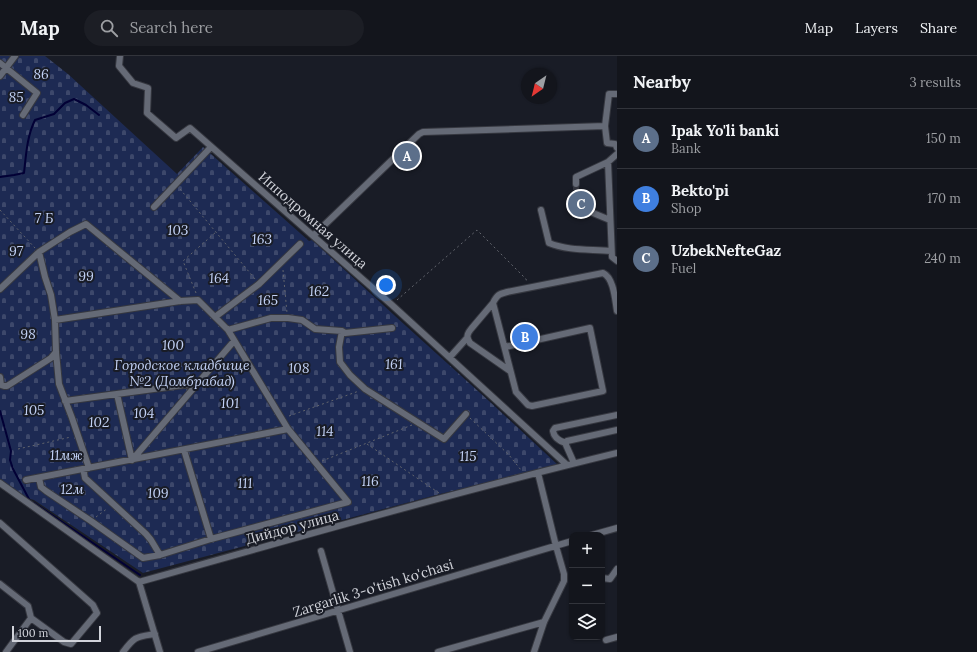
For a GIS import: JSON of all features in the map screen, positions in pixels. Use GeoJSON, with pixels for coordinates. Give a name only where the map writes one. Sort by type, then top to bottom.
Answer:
{"type":"FeatureCollection","features":[{"type":"Feature","properties":{"kind":"street"},"geometry":{"type":"LineString","coordinates":[[0,76],[15,56]]}},
{"type":"Feature","properties":{"kind":"street","name":"Ипподромная улица"},"geometry":{"type":"LineString","coordinates":[[120,56],[119,66],[133,83],[148,88],[148,113],[176,138],[190,128],[314,235],[450,357],[567,465]]}},
{"type":"Feature","properties":{"kind":"street"},"geometry":{"type":"LineString","coordinates":[[0,63],[37,93],[23,115]]}},
{"type":"Feature","properties":{"kind":"street"},"geometry":{"type":"LineString","coordinates":[[617,94],[609,94],[605,126],[607,143],[615,144],[617,148]]}},
{"type":"Feature","properties":{"kind":"street"},"geometry":{"type":"LineString","coordinates":[[314,235],[422,132],[605,126]]}},
{"type":"Feature","properties":{"kind":"street"},"geometry":{"type":"LineString","coordinates":[[154,207],[211,146]]}},
{"type":"Feature","properties":{"kind":"street"},"geometry":{"type":"LineString","coordinates":[[576,184],[576,178],[608,162],[617,154]]}},
{"type":"Feature","properties":{"kind":"street"},"geometry":{"type":"LineString","coordinates":[[608,162],[612,257],[617,261]]}},
{"type":"Feature","properties":{"kind":"street"},"geometry":{"type":"LineString","coordinates":[[576,199],[576,206],[610,220]]}},
{"type":"Feature","properties":{"kind":"street"},"geometry":{"type":"LineString","coordinates":[[541,210],[549,243],[556,246],[612,250]]}},
{"type":"Feature","properties":{"kind":"street"},"geometry":{"type":"LineString","coordinates":[[0,289],[39,252],[70,232],[86,224],[180,302]]}},
{"type":"Feature","properties":{"kind":"street"},"geometry":{"type":"LineString","coordinates":[[215,317],[260,284],[300,244]]}},
{"type":"Feature","properties":{"kind":"street"},"geometry":{"type":"LineString","coordinates":[[39,252],[51,295],[55,320],[59,384],[78,435],[87,469],[84,473],[85,478],[146,534],[160,555]]}},
{"type":"Feature","properties":{"kind":"street"},"geometry":{"type":"LineString","coordinates":[[450,357],[467,338],[468,333],[499,294],[604,273],[611,281],[617,311]]}},
{"type":"Feature","properties":{"kind":"street"},"geometry":{"type":"LineString","coordinates":[[611,281],[617,276]]}},
{"type":"Feature","properties":{"kind":"street"},"geometry":{"type":"LineString","coordinates":[[39,478],[41,487],[143,558],[160,555],[211,539],[348,502],[288,429],[228,330],[198,300],[55,320]]}},
{"type":"Feature","properties":{"kind":"street"},"geometry":{"type":"LineString","coordinates":[[493,303],[516,392],[528,405],[532,406],[603,391],[590,328],[505,347]]}},
{"type":"Feature","properties":{"kind":"street"},"geometry":{"type":"LineString","coordinates":[[228,330],[271,318],[302,320],[315,329],[342,331],[345,333],[392,328]]}},
{"type":"Feature","properties":{"kind":"street"},"geometry":{"type":"LineString","coordinates":[[342,331],[339,347],[340,362],[350,376],[365,389],[444,439],[466,414]]}},
{"type":"Feature","properties":{"kind":"street"},"geometry":{"type":"LineString","coordinates":[[467,338],[470,343],[510,371]]}},
{"type":"Feature","properties":{"kind":"street"},"geometry":{"type":"LineString","coordinates":[[132,460],[234,341]]}},
{"type":"Feature","properties":{"kind":"street"},"geometry":{"type":"LineString","coordinates":[[0,377],[1,385],[7,386],[51,358],[56,352]]}},
{"type":"Feature","properties":{"kind":"street"},"geometry":{"type":"LineString","coordinates":[[65,401],[198,383]]}},
{"type":"Feature","properties":{"kind":"street"},"geometry":{"type":"LineString","coordinates":[[118,394],[132,460]]}},
{"type":"Feature","properties":{"kind":"street"},"geometry":{"type":"LineString","coordinates":[[574,463],[566,443],[558,439],[553,433],[553,430],[555,428],[617,415]]}},
{"type":"Feature","properties":{"kind":"street"},"geometry":{"type":"LineString","coordinates":[[26,480],[288,429]]}},
{"type":"Feature","properties":{"kind":"street"},"geometry":{"type":"LineString","coordinates":[[566,443],[567,441],[617,430]]}},
{"type":"Feature","properties":{"kind":"street"},"geometry":{"type":"LineString","coordinates":[[184,450],[211,539]]}},
{"type":"Feature","properties":{"kind":"street","name":"Дийдор улица"},"geometry":{"type":"LineString","coordinates":[[139,582],[316,532],[574,463],[617,453]]}},
{"type":"Feature","properties":{"kind":"street"},"geometry":{"type":"LineString","coordinates":[[534,652],[544,622],[564,581],[564,574],[538,473]]}},
{"type":"Feature","properties":{"kind":"street"},"geometry":{"type":"LineString","coordinates":[[0,483],[139,582],[160,652]]}},
{"type":"Feature","properties":{"kind":"street"},"geometry":{"type":"LineString","coordinates":[[0,523],[93,605],[97,613],[71,644],[64,642],[31,618],[28,606],[0,584]]}},
{"type":"Feature","properties":{"kind":"street"},"geometry":{"type":"LineString","coordinates":[[603,532],[617,528]]}},
{"type":"Feature","properties":{"kind":"street","name":"Zargarlik 3-o'tish ko'chasi"},"geometry":{"type":"LineString","coordinates":[[198,652],[569,542]]}},
{"type":"Feature","properties":{"kind":"street"},"geometry":{"type":"LineString","coordinates":[[321,551],[350,652]]}},
{"type":"Feature","properties":{"kind":"street"},"geometry":{"type":"LineString","coordinates":[[605,579],[610,580],[617,569]]}},
{"type":"Feature","properties":{"kind":"street"},"geometry":{"type":"LineString","coordinates":[[564,574],[569,574]]}},
{"type":"Feature","properties":{"kind":"street"},"geometry":{"type":"LineString","coordinates":[[6,652],[31,618]]}},
{"type":"Feature","properties":{"kind":"street"},"geometry":{"type":"LineString","coordinates":[[438,652],[544,622]]}},
{"type":"Feature","properties":{"kind":"street"},"geometry":{"type":"LineString","coordinates":[[124,652],[131,642],[138,636],[155,634]]}},
{"type":"Feature","properties":{"kind":"street"},"geometry":{"type":"LineString","coordinates":[[606,640],[617,637]]}},
{"type":"Feature","properties":{"kind":"path"},"geometry":{"type":"LineString","coordinates":[[179,189],[260,284]]}},
{"type":"Feature","properties":{"kind":"path"},"geometry":{"type":"LineString","coordinates":[[0,210],[39,252]]}},
{"type":"Feature","properties":{"kind":"path"},"geometry":{"type":"LineString","coordinates":[[392,305],[477,230],[526,279],[529,288]]}},
{"type":"Feature","properties":{"kind":"path"},"geometry":{"type":"LineString","coordinates":[[198,300],[183,261],[217,232]]}},
{"type":"Feature","properties":{"kind":"path"},"geometry":{"type":"LineString","coordinates":[[283,261],[288,318]]}},
{"type":"Feature","properties":{"kind":"path"},"geometry":{"type":"LineString","coordinates":[[282,419],[365,389]]}},
{"type":"Feature","properties":{"kind":"path"},"geometry":{"type":"LineString","coordinates":[[466,414],[509,455],[524,474]]}},
{"type":"Feature","properties":{"kind":"path"},"geometry":{"type":"LineString","coordinates":[[316,464],[418,422]]}},
{"type":"Feature","properties":{"kind":"path"},"geometry":{"type":"LineString","coordinates":[[18,449],[78,435]]}},
{"type":"Feature","properties":{"kind":"path"},"geometry":{"type":"LineString","coordinates":[[367,443],[440,494]]}},
{"type":"Feature","properties":{"kind":"path"},"geometry":{"type":"LineString","coordinates":[[91,521],[113,504]]}},
{"type":"Feature","properties":{"kind":"green space","name":"Городское кладбище №2 (Домбрабад)"},"geometry":{"type":"Polygon","coordinates":[[[0,56],[45,56],[68,74],[177,174],[203,147],[309,241],[312,240],[558,465],[440,494],[143,573],[34,500],[24,497],[0,480],[0,56]]]}},
{"type":"Feature","properties":{"kind":"waterway"},"geometry":{"type":"LineString","coordinates":[[0,177],[24,173],[26,153],[32,126],[35,120],[54,114],[65,103],[74,99],[86,105],[99,115]]}},
{"type":"Feature","properties":{"kind":"waterway"},"geometry":{"type":"LineString","coordinates":[[0,411],[11,451],[10,460],[13,469],[30,501]]}},
{"type":"Feature","properties":{"kind":"waterway"},"geometry":{"type":"LineString","coordinates":[[34,503],[140,575]]}},
{"type":"Feature","properties":{"kind":"tunnel"},"geometry":{"type":"LineString","coordinates":[[576,184],[576,199]]}},
{"type":"Feature","properties":{"kind":"place","name":"Ipak Yo'li banki"},"geometry":{"type":"Point","coordinates":[407,156]}},
{"type":"Feature","properties":{"kind":"place","name":"UzbekNefteGaz"},"geometry":{"type":"Point","coordinates":[581,204]}},
{"type":"Feature","properties":{"kind":"place","name":"Bekto'pi"},"geometry":{"type":"Point","coordinates":[525,337]}},
{"type":"Feature","properties":{"kind":"park label","name":"86"},"geometry":{"type":"Point","coordinates":[41,74]}},
{"type":"Feature","properties":{"kind":"park label","name":"85"},"geometry":{"type":"Point","coordinates":[16,97]}},
{"type":"Feature","properties":{"kind":"park label","name":"7 Б"},"geometry":{"type":"Point","coordinates":[44,218]}},
{"type":"Feature","properties":{"kind":"park label","name":"103"},"geometry":{"type":"Point","coordinates":[178,230]}},
{"type":"Feature","properties":{"kind":"park label","name":"163"},"geometry":{"type":"Point","coordinates":[262,239]}},
{"type":"Feature","properties":{"kind":"park label","name":"97"},"geometry":{"type":"Point","coordinates":[16,251]}},
{"type":"Feature","properties":{"kind":"park label","name":"99"},"geometry":{"type":"Point","coordinates":[86,276]}},
{"type":"Feature","properties":{"kind":"park label","name":"164"},"geometry":{"type":"Point","coordinates":[219,278]}},
{"type":"Feature","properties":{"kind":"park label","name":"162"},"geometry":{"type":"Point","coordinates":[319,291]}},
{"type":"Feature","properties":{"kind":"park label","name":"165"},"geometry":{"type":"Point","coordinates":[268,300]}},
{"type":"Feature","properties":{"kind":"park label","name":"98"},"geometry":{"type":"Point","coordinates":[28,334]}},
{"type":"Feature","properties":{"kind":"park label","name":"100"},"geometry":{"type":"Point","coordinates":[173,345]}},
{"type":"Feature","properties":{"kind":"park label","name":"161"},"geometry":{"type":"Point","coordinates":[394,364]}},
{"type":"Feature","properties":{"kind":"park label","name":"108"},"geometry":{"type":"Point","coordinates":[299,368]}},
{"type":"Feature","properties":{"kind":"park label","name":"101"},"geometry":{"type":"Point","coordinates":[230,403]}},
{"type":"Feature","properties":{"kind":"park label","name":"105"},"geometry":{"type":"Point","coordinates":[34,410]}},
{"type":"Feature","properties":{"kind":"park label","name":"104"},"geometry":{"type":"Point","coordinates":[144,413]}},
{"type":"Feature","properties":{"kind":"park label","name":"102"},"geometry":{"type":"Point","coordinates":[99,422]}},
{"type":"Feature","properties":{"kind":"park label","name":"114"},"geometry":{"type":"Point","coordinates":[325,431]}},
{"type":"Feature","properties":{"kind":"park label","name":"11мж"},"geometry":{"type":"Point","coordinates":[66,455]}},
{"type":"Feature","properties":{"kind":"park label","name":"115"},"geometry":{"type":"Point","coordinates":[468,456]}},
{"type":"Feature","properties":{"kind":"park label","name":"116"},"geometry":{"type":"Point","coordinates":[370,481]}},
{"type":"Feature","properties":{"kind":"park label","name":"111"},"geometry":{"type":"Point","coordinates":[245,483]}},
{"type":"Feature","properties":{"kind":"park label","name":"12м"},"geometry":{"type":"Point","coordinates":[72,489]}},
{"type":"Feature","properties":{"kind":"park label","name":"109"},"geometry":{"type":"Point","coordinates":[158,493]}}]}
